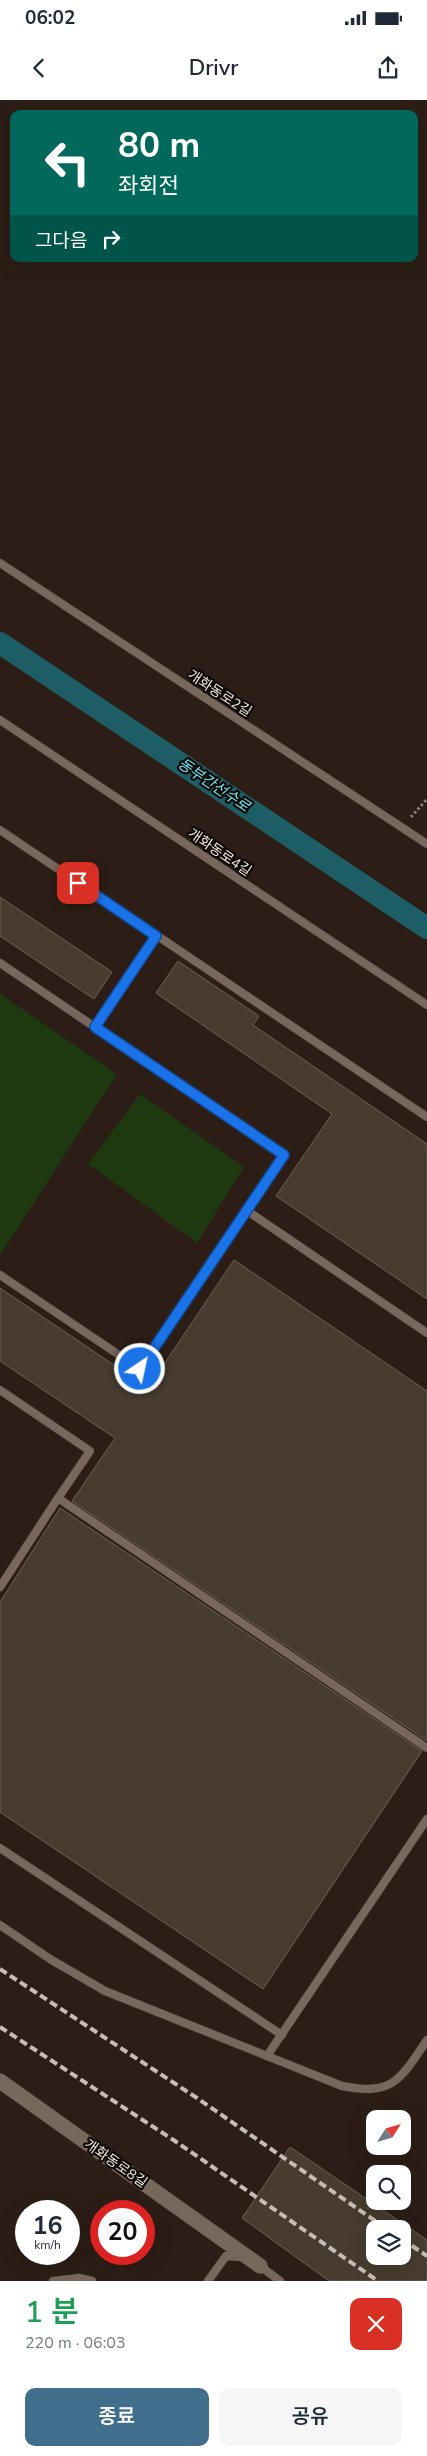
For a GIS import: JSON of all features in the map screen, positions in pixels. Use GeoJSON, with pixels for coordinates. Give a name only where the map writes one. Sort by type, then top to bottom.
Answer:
{"type":"FeatureCollection","features":[{"type":"Feature","properties":{"kind":"street","name":"개화동로8길"},"geometry":{"type":"LineString","coordinates":[[0,2081],[260,2266]]}},
{"type":"Feature","properties":{"kind":"lane","name":"개화동로2길"},"geometry":{"type":"LineString","coordinates":[[0,562],[427,844]]}},
{"type":"Feature","properties":{"kind":"lane","name":"개화동로4길"},"geometry":{"type":"LineString","coordinates":[[0,720],[427,1005]]}},
{"type":"Feature","properties":{"kind":"lane"},"geometry":{"type":"LineString","coordinates":[[0,830],[427,1117]]}},
{"type":"Feature","properties":{"kind":"lane"},"geometry":{"type":"LineString","coordinates":[[95,1027],[156,936]]}},
{"type":"Feature","properties":{"kind":"lane"},"geometry":{"type":"LineString","coordinates":[[0,963],[284,1155],[140,1369],[0,1275]]}},
{"type":"Feature","properties":{"kind":"lane"},"geometry":{"type":"LineString","coordinates":[[246,1210],[427,1332]]}},
{"type":"Feature","properties":{"kind":"lane"},"geometry":{"type":"LineString","coordinates":[[0,1390],[90,1451],[0,1587]]}},
{"type":"Feature","properties":{"kind":"lane"},"geometry":{"type":"LineString","coordinates":[[58,1498],[427,1748]]}},
{"type":"Feature","properties":{"kind":"lane"},"geometry":{"type":"LineString","coordinates":[[267,2056],[427,1819]]}},
{"type":"Feature","properties":{"kind":"lane"},"geometry":{"type":"LineString","coordinates":[[0,1848],[282,2035]]}},
{"type":"Feature","properties":{"kind":"lane"},"geometry":{"type":"LineString","coordinates":[[0,1925],[50,1959],[105,1991],[342,2086],[367,2090],[388,2086],[404,2073],[427,2040]]}},
{"type":"Feature","properties":{"kind":"lane"},"geometry":{"type":"LineString","coordinates":[[208,2281],[226,2256],[242,2257]]}},
{"type":"Feature","properties":{"kind":"lane","name":"개화동로8길"},"geometry":{"type":"LineString","coordinates":[[260,2266],[280,2281]]}},
{"type":"Feature","properties":{"kind":"lane"},"geometry":{"type":"LineString","coordinates":[[53,2281],[79,2278],[92,2281]]}},
{"type":"Feature","properties":{"kind":"path"},"geometry":{"type":"LineString","coordinates":[[402,828],[427,799]]}},
{"type":"Feature","properties":{"kind":"green space"},"geometry":{"type":"Polygon","coordinates":[[[0,994],[117,1074],[0,1255],[0,994]]]}},
{"type":"Feature","properties":{"kind":"green space"},"geometry":{"type":"Polygon","coordinates":[[[140,1094],[244,1167],[197,1243],[88,1164],[140,1094]]]}},
{"type":"Feature","properties":{"kind":"building"},"geometry":{"type":"Polygon","coordinates":[[[0,897],[112,972],[94,999],[0,936],[0,897]]]}},
{"type":"Feature","properties":{"kind":"building"},"geometry":{"type":"Polygon","coordinates":[[[178,961],[259,1016],[253,1025],[427,1144],[427,1299],[276,1196],[332,1114],[156,993],[178,961]]]}},
{"type":"Feature","properties":{"kind":"building"},"geometry":{"type":"Polygon","coordinates":[[[234,1260],[427,1391],[427,1741],[72,1501],[115,1438],[0,1361],[0,1288],[148,1388],[234,1260]]]}},
{"type":"Feature","properties":{"kind":"building"},"geometry":{"type":"Polygon","coordinates":[[[60,1508],[422,1751],[263,1989],[0,1812],[0,1602],[60,1508]]]}},
{"type":"Feature","properties":{"kind":"building"},"geometry":{"type":"Polygon","coordinates":[[[290,2147],[366,2199],[366,2210],[383,2210],[398,2220],[366,2220],[366,2265],[411,2265],[411,2229],[427,2240],[427,2281],[329,2281],[242,2218],[290,2147]]]}},
{"type":"Feature","properties":{"kind":"waterway","name":"동부간선수로"},"geometry":{"type":"LineString","coordinates":[[0,643],[427,928]]}},
{"type":"Feature","properties":{"kind":"railway"},"geometry":{"type":"LineString","coordinates":[[0,1969],[197,2098],[374,2220]]}},
{"type":"Feature","properties":{"kind":"railway"},"geometry":{"type":"LineString","coordinates":[[0,2027],[175,2141],[378,2281]]}},
{"type":"Feature","properties":{"kind":"railway"},"geometry":{"type":"LineString","coordinates":[[411,2245],[427,2256]]}},
{"type":"Feature","properties":{"kind":"route"},"geometry":{"type":"LineString","coordinates":[[78,883],[156,936],[95,1027],[284,1155],[140,1369]]}}]}
